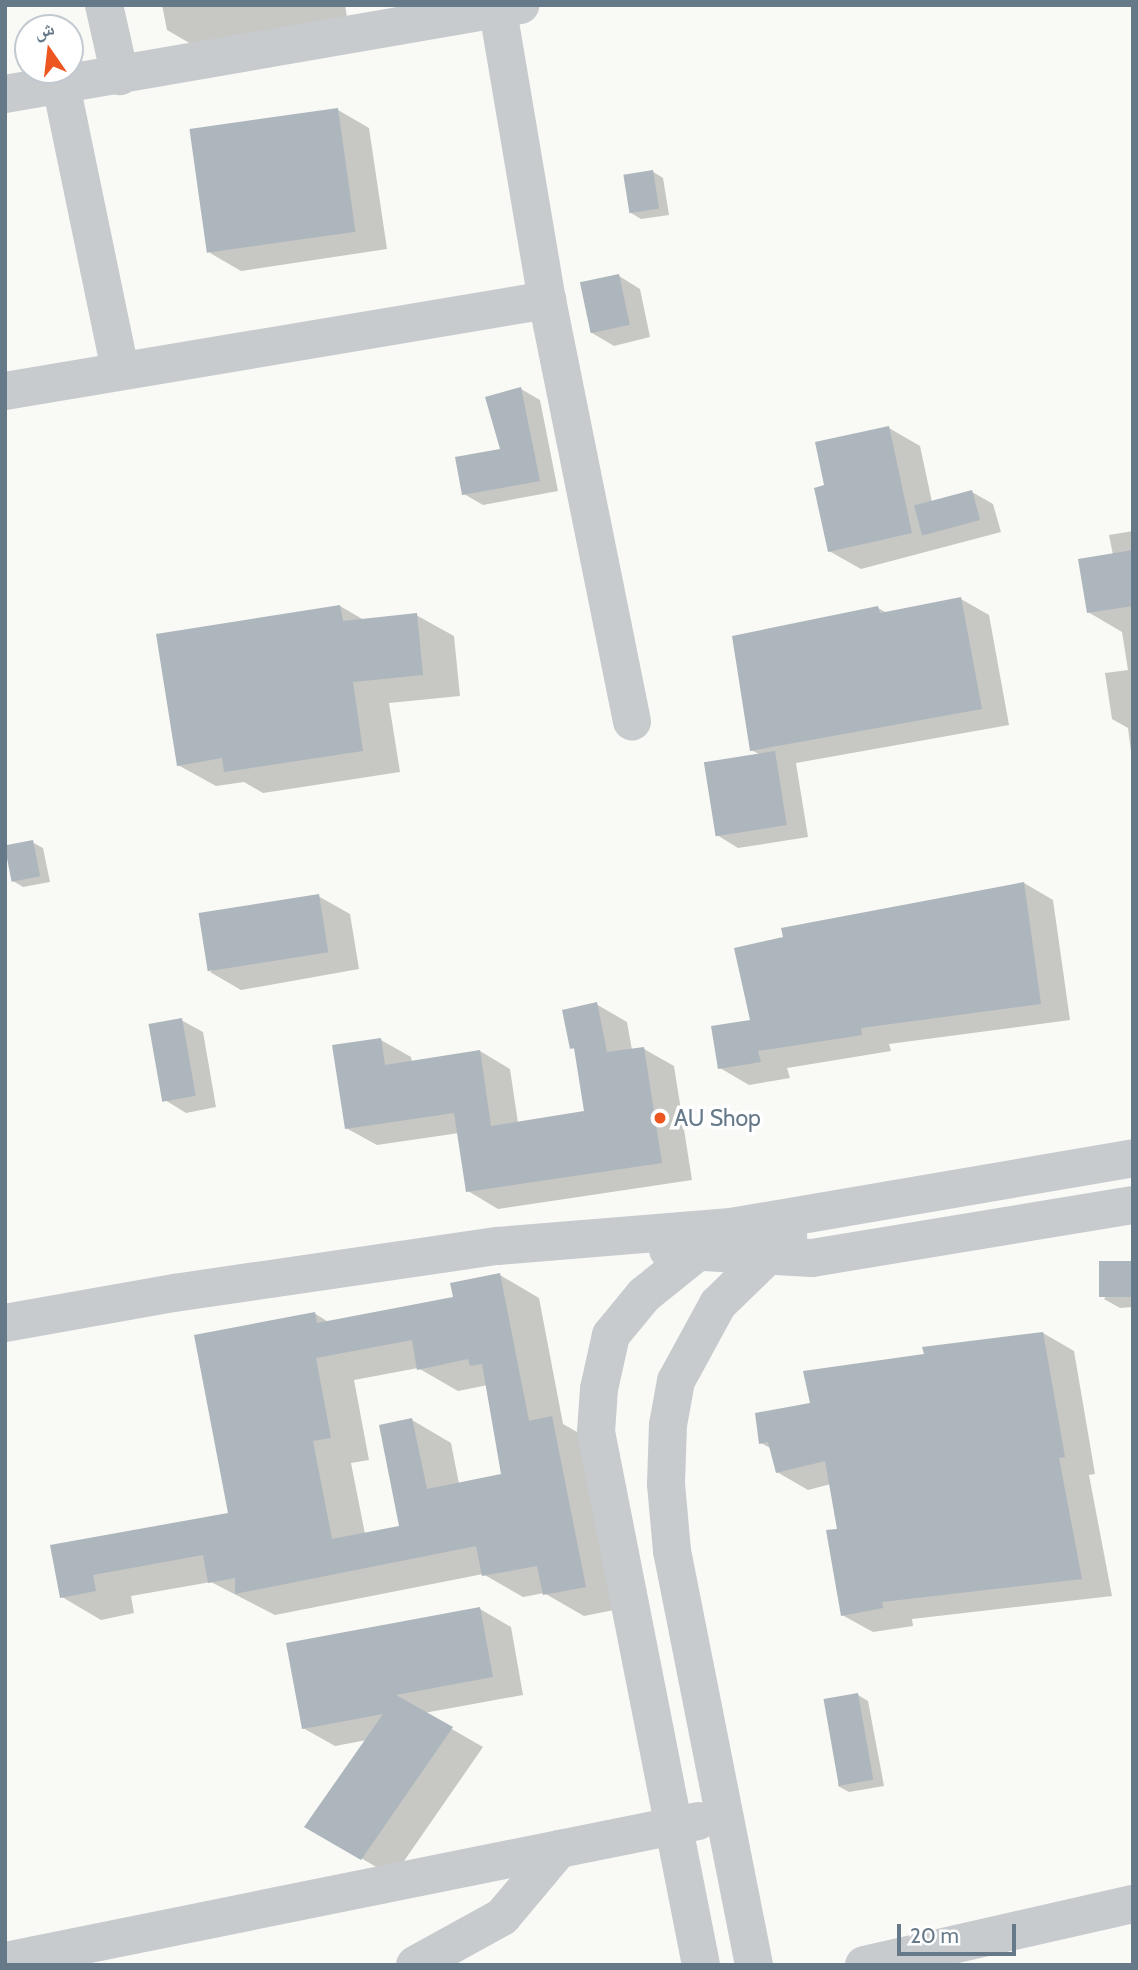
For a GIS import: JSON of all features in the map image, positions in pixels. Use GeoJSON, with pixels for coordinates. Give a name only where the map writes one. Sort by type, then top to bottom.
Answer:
{"type":"FeatureCollection","features":[{"type":"Feature","properties":{"kind":"street"},"geometry":{"type":"LineString","coordinates":[[104,5],[120,76]]}},
{"type":"Feature","properties":{"kind":"street"},"geometry":{"type":"LineString","coordinates":[[5,94],[505,7],[547,300],[632,722]]}},
{"type":"Feature","properties":{"kind":"street"},"geometry":{"type":"LineString","coordinates":[[61,85],[120,370]]}},
{"type":"Feature","properties":{"kind":"street"},"geometry":{"type":"LineString","coordinates":[[5,391],[547,300]]}},
{"type":"Feature","properties":{"kind":"street"},"geometry":{"type":"LineString","coordinates":[[5,1323],[174,1293],[498,1246],[614,1240],[731,1227],[1133,1158]]}},
{"type":"Feature","properties":{"kind":"street"},"geometry":{"type":"LineString","coordinates":[[980,1184],[989,1230]]}},
{"type":"Feature","properties":{"kind":"street"},"geometry":{"type":"LineString","coordinates":[[614,1240],[693,1255],[812,1258],[1133,1205]]}},
{"type":"Feature","properties":{"kind":"street"},"geometry":{"type":"LineString","coordinates":[[754,1965],[672,1550],[668,1425],[677,1381],[718,1304],[771,1257],[806,1214]]}},
{"type":"Feature","properties":{"kind":"street"},"geometry":{"type":"LineString","coordinates":[[701,1965],[596,1432],[599,1390],[611,1335],[644,1295],[731,1227]]}},
{"type":"Feature","properties":{"kind":"street"},"geometry":{"type":"LineString","coordinates":[[5,1961],[723,1815]]}},
{"type":"Feature","properties":{"kind":"street"},"geometry":{"type":"LineString","coordinates":[[415,1965],[502,1917],[559,1849]]}},
{"type":"Feature","properties":{"kind":"street"},"geometry":{"type":"LineString","coordinates":[[864,1965],[1133,1904]]}},
{"type":"Feature","properties":{"kind":"building"},"geometry":{"type":"Polygon","coordinates":[[[338,108],[355,232],[207,253],[189,129],[338,108]]]}},
{"type":"Feature","properties":{"kind":"building"},"geometry":{"type":"Polygon","coordinates":[[[653,170],[659,209],[629,213],[623,175],[653,170]]]}},
{"type":"Feature","properties":{"kind":"building"},"geometry":{"type":"Polygon","coordinates":[[[619,274],[630,325],[591,333],[580,282],[619,274]]]}},
{"type":"Feature","properties":{"kind":"building"},"geometry":{"type":"Polygon","coordinates":[[[521,387],[540,481],[462,495],[455,457],[500,449],[485,397],[521,387]]]}},
{"type":"Feature","properties":{"kind":"building"},"geometry":{"type":"Polygon","coordinates":[[[889,426],[912,533],[828,552],[814,488],[824,485],[815,442],[889,426]]]}},
{"type":"Feature","properties":{"kind":"building"},"geometry":{"type":"Polygon","coordinates":[[[972,490],[980,520],[922,535],[914,506],[972,490]]]}},
{"type":"Feature","properties":{"kind":"building"},"geometry":{"type":"Polygon","coordinates":[[[1133,550],[1133,606],[1087,613],[1078,559],[1133,550]]]}},
{"type":"Feature","properties":{"kind":"building"},"geometry":{"type":"Polygon","coordinates":[[[961,597],[982,709],[750,751],[732,636],[878,606],[880,613],[961,597]]]}},
{"type":"Feature","properties":{"kind":"building"},"geometry":{"type":"Polygon","coordinates":[[[340,605],[343,621],[417,613],[423,675],[353,682],[363,751],[224,772],[222,758],[177,766],[156,634],[340,605]]]}},
{"type":"Feature","properties":{"kind":"building"},"geometry":{"type":"Polygon","coordinates":[[[775,751],[787,825],[716,836],[704,762],[775,751]]]}},
{"type":"Feature","properties":{"kind":"building"},"geometry":{"type":"Polygon","coordinates":[[[33,840],[40,876],[12,882],[5,845],[33,840]]]}},
{"type":"Feature","properties":{"kind":"building"},"geometry":{"type":"Polygon","coordinates":[[[1024,882],[1041,1004],[861,1028],[862,1035],[758,1051],[761,1062],[718,1069],[711,1026],[750,1020],[734,948],[783,937],[781,928],[1024,882]]]}},
{"type":"Feature","properties":{"kind":"building"},"geometry":{"type":"Polygon","coordinates":[[[319,894],[328,952],[208,971],[199,913],[319,894]]]}},
{"type":"Feature","properties":{"kind":"building"},"geometry":{"type":"Polygon","coordinates":[[[597,1002],[607,1052],[644,1047],[662,1163],[466,1192],[454,1113],[345,1129],[332,1045],[381,1038],[385,1065],[480,1050],[491,1126],[584,1111],[574,1048],[570,1049],[562,1010],[597,1002]]]}},
{"type":"Feature","properties":{"kind":"building"},"geometry":{"type":"Polygon","coordinates":[[[182,1018],[196,1096],[162,1102],[149,1024],[182,1018]]]}},
{"type":"Feature","properties":{"kind":"building"},"geometry":{"type":"Polygon","coordinates":[[[1099,1261],[1133,1261],[1133,1297],[1099,1297],[1099,1261]]]}},
{"type":"Feature","properties":{"kind":"building"},"geometry":{"type":"Polygon","coordinates":[[[500,1273],[529,1421],[552,1416],[586,1587],[543,1595],[537,1566],[482,1576],[476,1546],[235,1594],[235,1578],[208,1583],[203,1555],[93,1575],[96,1591],[60,1598],[50,1545],[228,1513],[194,1335],[315,1312],[317,1323],[453,1297],[450,1283],[500,1273]],[[412,1340],[316,1358],[331,1438],[313,1441],[332,1539],[399,1526],[379,1425],[412,1418],[427,1489],[501,1474],[482,1364],[470,1366],[468,1359],[417,1370],[412,1340]]]}},
{"type":"Feature","properties":{"kind":"building"},"geometry":{"type":"Polygon","coordinates":[[[1043,1332],[1065,1457],[1059,1458],[1082,1579],[882,1602],[883,1608],[841,1616],[826,1530],[837,1529],[825,1461],[776,1473],[768,1442],[759,1444],[755,1413],[810,1403],[803,1371],[924,1354],[922,1347],[1043,1332]]]}},
{"type":"Feature","properties":{"kind":"building"},"geometry":{"type":"Polygon","coordinates":[[[480,1607],[493,1677],[396,1695],[453,1727],[361,1860],[304,1827],[383,1714],[302,1729],[286,1643],[480,1607]]]}},
{"type":"Feature","properties":{"kind":"building"},"geometry":{"type":"Polygon","coordinates":[[[858,1693],[873,1780],[839,1786],[824,1699],[858,1693]]]}},
{"type":"Feature","properties":{"kind":"place","name":"AU Shop"},"geometry":{"type":"Point","coordinates":[660,1118]}}]}
